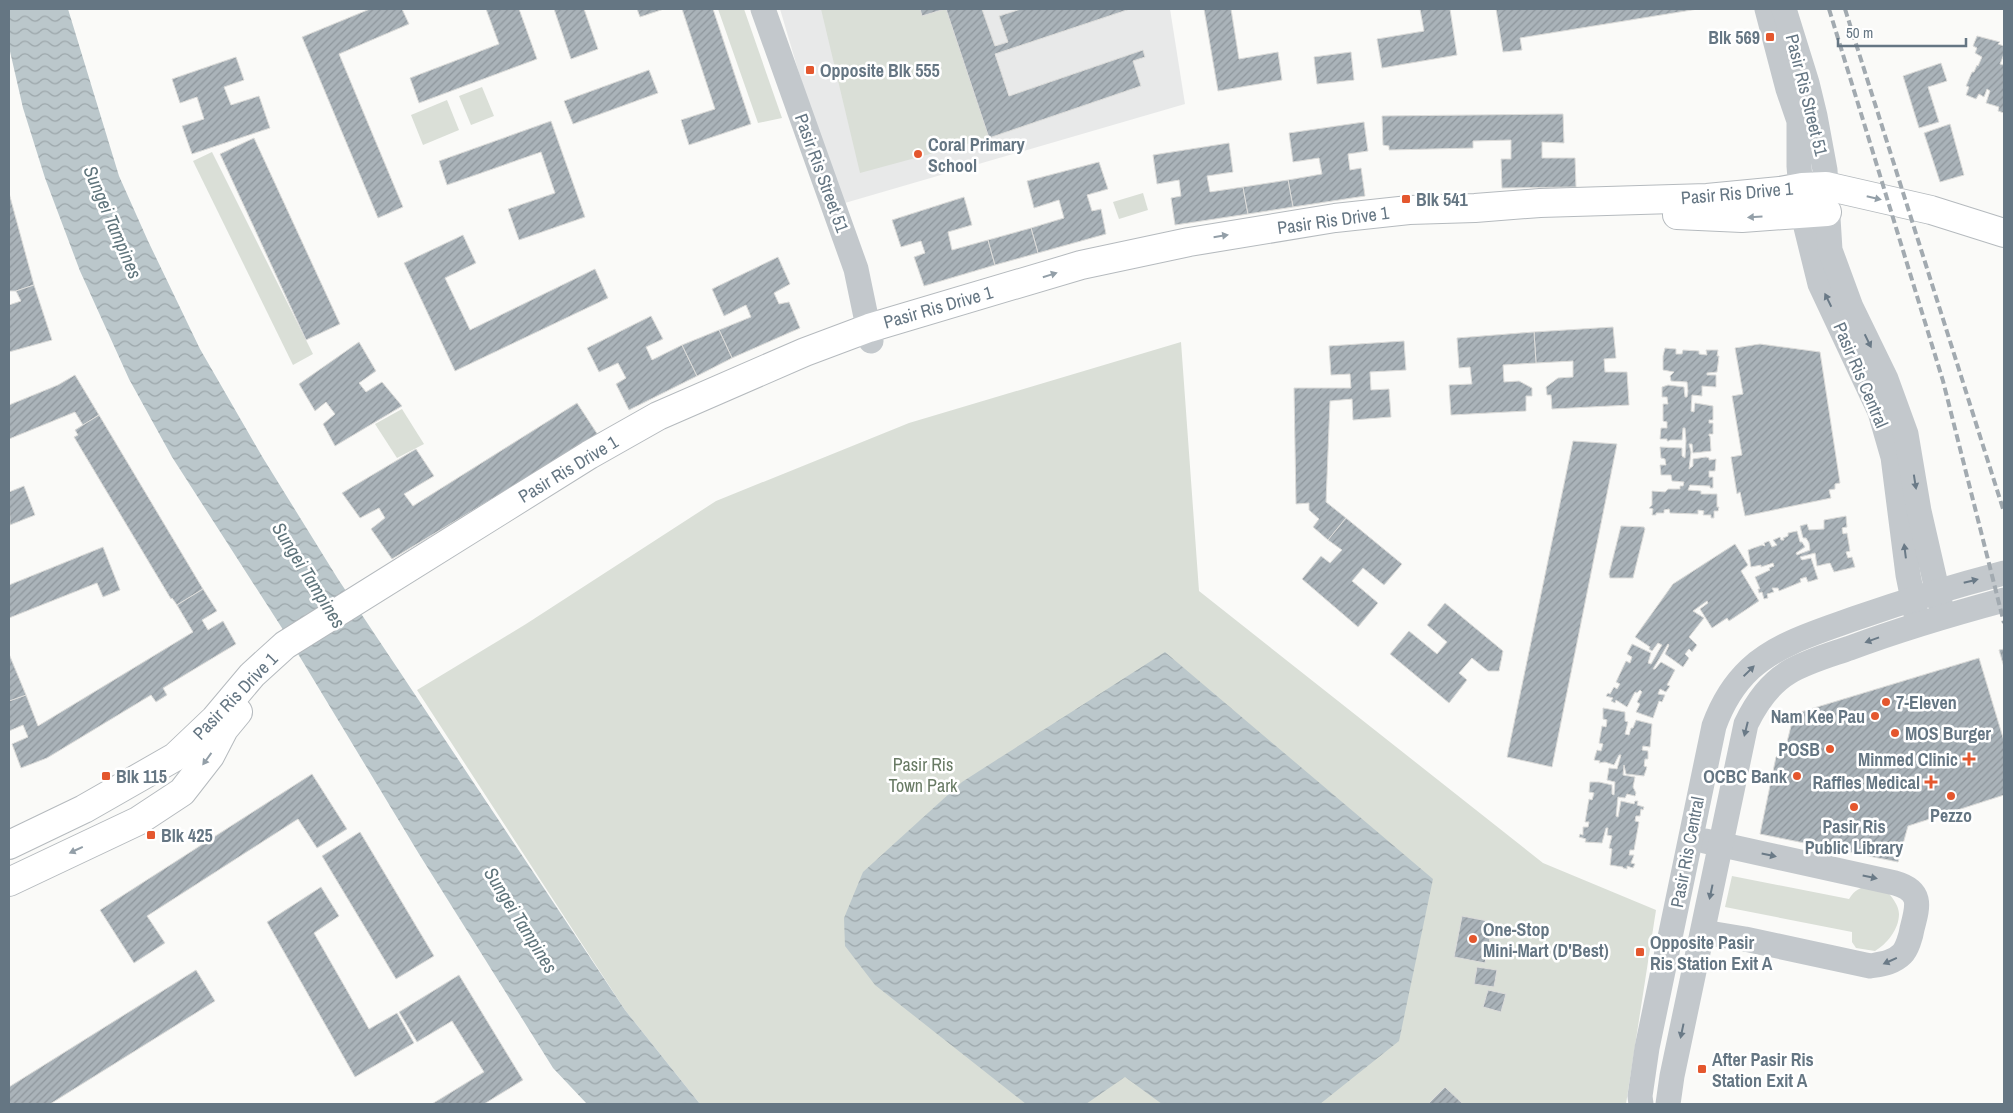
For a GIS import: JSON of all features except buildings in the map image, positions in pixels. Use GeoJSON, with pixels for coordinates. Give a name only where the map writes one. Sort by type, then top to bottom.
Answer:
{"type":"FeatureCollection","features":[{"type":"Feature","properties":{"kind":"main road","name":"Pasir Ris Drive 1"},"geometry":{"type":"LineString","coordinates":[[9,845],[84,810],[175,757],[214,719],[252,675],[287,648],[589,455],[658,416],[805,352],[870,334],[1081,265],[1189,242],[1335,218],[1409,210],[1475,208],[1540,203],[1707,198],[1780,191],[1815,200],[1931,210],[2004,233]]}},
{"type":"Feature","properties":{"kind":"main road","name":"Pasir Ris Drive 1"},"geometry":{"type":"LineString","coordinates":[[9,882],[138,821],[182,792],[210,756],[224,729],[287,648]]}},
{"type":"Feature","properties":{"kind":"street","name":"Pasir Ris Street 51"},"geometry":{"type":"LineString","coordinates":[[763,9],[848,244],[856,269],[870,334]]}},
{"type":"Feature","properties":{"kind":"street","name":"Pasir Ris Street 51"},"geometry":{"type":"LineString","coordinates":[[1767,9],[1799,121],[1799,166],[1815,200]]}},
{"type":"Feature","properties":{"kind":"street","name":"Pasir Ris Street 51"},"geometry":{"type":"LineString","coordinates":[[1784,9],[1808,83],[1826,170],[1815,200]]}},
{"type":"Feature","properties":{"kind":"street","name":"Pasir Ris Central"},"geometry":{"type":"LineString","coordinates":[[1815,200],[1830,250],[1852,307],[1886,379],[1906,434],[1919,511],[1943,616]]}},
{"type":"Feature","properties":{"kind":"street","name":"Pasir Ris Central"},"geometry":{"type":"LineString","coordinates":[[1815,200],[1820,284],[1880,412],[1893,457],[1908,575],[1918,624]]}},
{"type":"Feature","properties":{"kind":"street","name":"Pasir Ris Central"},"geometry":{"type":"LineString","coordinates":[[1641,1104],[1647,1048],[1714,726],[1720,709],[1733,687],[1751,668],[1774,651],[1821,630],[1937,591],[2004,573]]}},
{"type":"Feature","properties":{"kind":"street","name":"Pasir Ris Central"},"geometry":{"type":"LineString","coordinates":[[1668,1104],[1672,1076],[1746,724],[1754,707],[1769,688],[1790,672],[1817,660],[1918,624],[2004,600]]}},
{"type":"Feature","properties":{"kind":"street"},"geometry":{"type":"LineString","coordinates":[[1690,838],[1895,883],[1904,886],[1913,894],[1918,905],[1911,933],[1903,953],[1890,962],[1870,966],[1745,939],[1703,932]]}},
{"type":"Feature","properties":{"kind":"shaded area","name":"Coral Primary School"},"geometry":{"type":"Polygon","coordinates":[[[780,9],[1170,9],[1185,104],[838,205],[780,9]]]}},
{"type":"Feature","properties":{"kind":"green space"},"geometry":{"type":"Polygon","coordinates":[[[718,9],[744,9],[782,118],[758,123],[718,9]]]}},
{"type":"Feature","properties":{"kind":"green space"},"geometry":{"type":"Polygon","coordinates":[[[821,9],[919,9],[923,16],[946,9],[989,138],[860,173],[821,9]]]}},
{"type":"Feature","properties":{"kind":"green space"},"geometry":{"type":"Polygon","coordinates":[[[482,87],[494,116],[471,125],[459,96],[482,87]]]}},
{"type":"Feature","properties":{"kind":"green space"},"geometry":{"type":"Polygon","coordinates":[[[447,100],[459,130],[423,145],[411,115],[447,100]]]}},
{"type":"Feature","properties":{"kind":"green space"},"geometry":{"type":"Polygon","coordinates":[[[212,152],[313,354],[293,365],[193,161],[212,152]]]}},
{"type":"Feature","properties":{"kind":"green space"},"geometry":{"type":"Polygon","coordinates":[[[1143,193],[1148,210],[1119,219],[1113,202],[1143,193]]]}},
{"type":"Feature","properties":{"kind":"green space","name":"Pasir Ris Town Park"},"geometry":{"type":"Polygon","coordinates":[[[1181,342],[1199,591],[1543,863],[1656,910],[1626,1104],[700,1104],[625,1010],[417,690],[526,624],[716,501],[909,423],[1181,342]]]}},
{"type":"Feature","properties":{"kind":"green space"},"geometry":{"type":"Polygon","coordinates":[[[402,409],[424,444],[397,458],[375,424],[402,409]]]}},
{"type":"Feature","properties":{"kind":"green space"},"geometry":{"type":"Polygon","coordinates":[[[1732,876],[1849,899],[1861,888],[1885,889],[1898,907],[1897,925],[1888,940],[1875,951],[1856,948],[1852,942],[1852,932],[1725,907],[1732,876]]]}},
{"type":"Feature","properties":{"kind":"water","name":"Sungei Tampines"},"geometry":{"type":"Polygon","coordinates":[[[9,9],[68,9],[119,176],[200,349],[263,458],[338,579],[625,1010],[700,1104],[587,1104],[553,1068],[419,854],[289,639],[172,457],[129,379],[80,271],[45,178],[23,108],[9,47],[9,9]]]}},
{"type":"Feature","properties":{"kind":"water"},"geometry":{"type":"Polygon","coordinates":[[[1165,652],[1433,879],[1399,1041],[1320,1104],[1162,1104],[1125,1077],[1086,1104],[1026,1104],[875,985],[845,946],[844,918],[863,872],[962,782],[1165,652]]]}},
{"type":"Feature","properties":{"kind":"railway"},"geometry":{"type":"LineString","coordinates":[[1829,9],[1943,381],[2004,623]]}},
{"type":"Feature","properties":{"kind":"railway"},"geometry":{"type":"LineString","coordinates":[[1845,9],[2004,512]]}},
{"type":"Feature","properties":{"kind":"place","name":"Blk 569"},"geometry":{"type":"Point","coordinates":[1770,37]}},
{"type":"Feature","properties":{"kind":"place","name":"Opposite Blk 555"},"geometry":{"type":"Point","coordinates":[810,70]}},
{"type":"Feature","properties":{"kind":"place","name":"Coral Primary School"},"geometry":{"type":"Point","coordinates":[918,154]}},
{"type":"Feature","properties":{"kind":"place","name":"Blk 541"},"geometry":{"type":"Point","coordinates":[1406,199]}},
{"type":"Feature","properties":{"kind":"place","name":"7-Eleven"},"geometry":{"type":"Point","coordinates":[1886,702]}},
{"type":"Feature","properties":{"kind":"place","name":"Nam Kee Pau"},"geometry":{"type":"Point","coordinates":[1875,716]}},
{"type":"Feature","properties":{"kind":"place","name":"MOS Burger"},"geometry":{"type":"Point","coordinates":[1895,733]}},
{"type":"Feature","properties":{"kind":"place","name":"POSB"},"geometry":{"type":"Point","coordinates":[1830,749]}},
{"type":"Feature","properties":{"kind":"place","name":"Minmed Clinic"},"geometry":{"type":"Point","coordinates":[1969,759]}},
{"type":"Feature","properties":{"kind":"place","name":"Blk 115"},"geometry":{"type":"Point","coordinates":[106,776]}},
{"type":"Feature","properties":{"kind":"place","name":"OCBC Bank"},"geometry":{"type":"Point","coordinates":[1797,776]}},
{"type":"Feature","properties":{"kind":"place","name":"Raffles Medical"},"geometry":{"type":"Point","coordinates":[1931,782]}},
{"type":"Feature","properties":{"kind":"place","name":"Pezzo"},"geometry":{"type":"Point","coordinates":[1951,796]}},
{"type":"Feature","properties":{"kind":"place","name":"Pasir Ris Public Library"},"geometry":{"type":"Point","coordinates":[1854,807]}},
{"type":"Feature","properties":{"kind":"place","name":"Blk 425"},"geometry":{"type":"Point","coordinates":[151,835]}},
{"type":"Feature","properties":{"kind":"place","name":"One-Stop Mini-Mart (D'Best)"},"geometry":{"type":"Point","coordinates":[1473,939]}},
{"type":"Feature","properties":{"kind":"place","name":"Opposite Pasir Ris Station Exit A"},"geometry":{"type":"Point","coordinates":[1640,952]}},
{"type":"Feature","properties":{"kind":"place","name":"After Pasir Ris Station Exit A"},"geometry":{"type":"Point","coordinates":[1702,1069]}}]}
